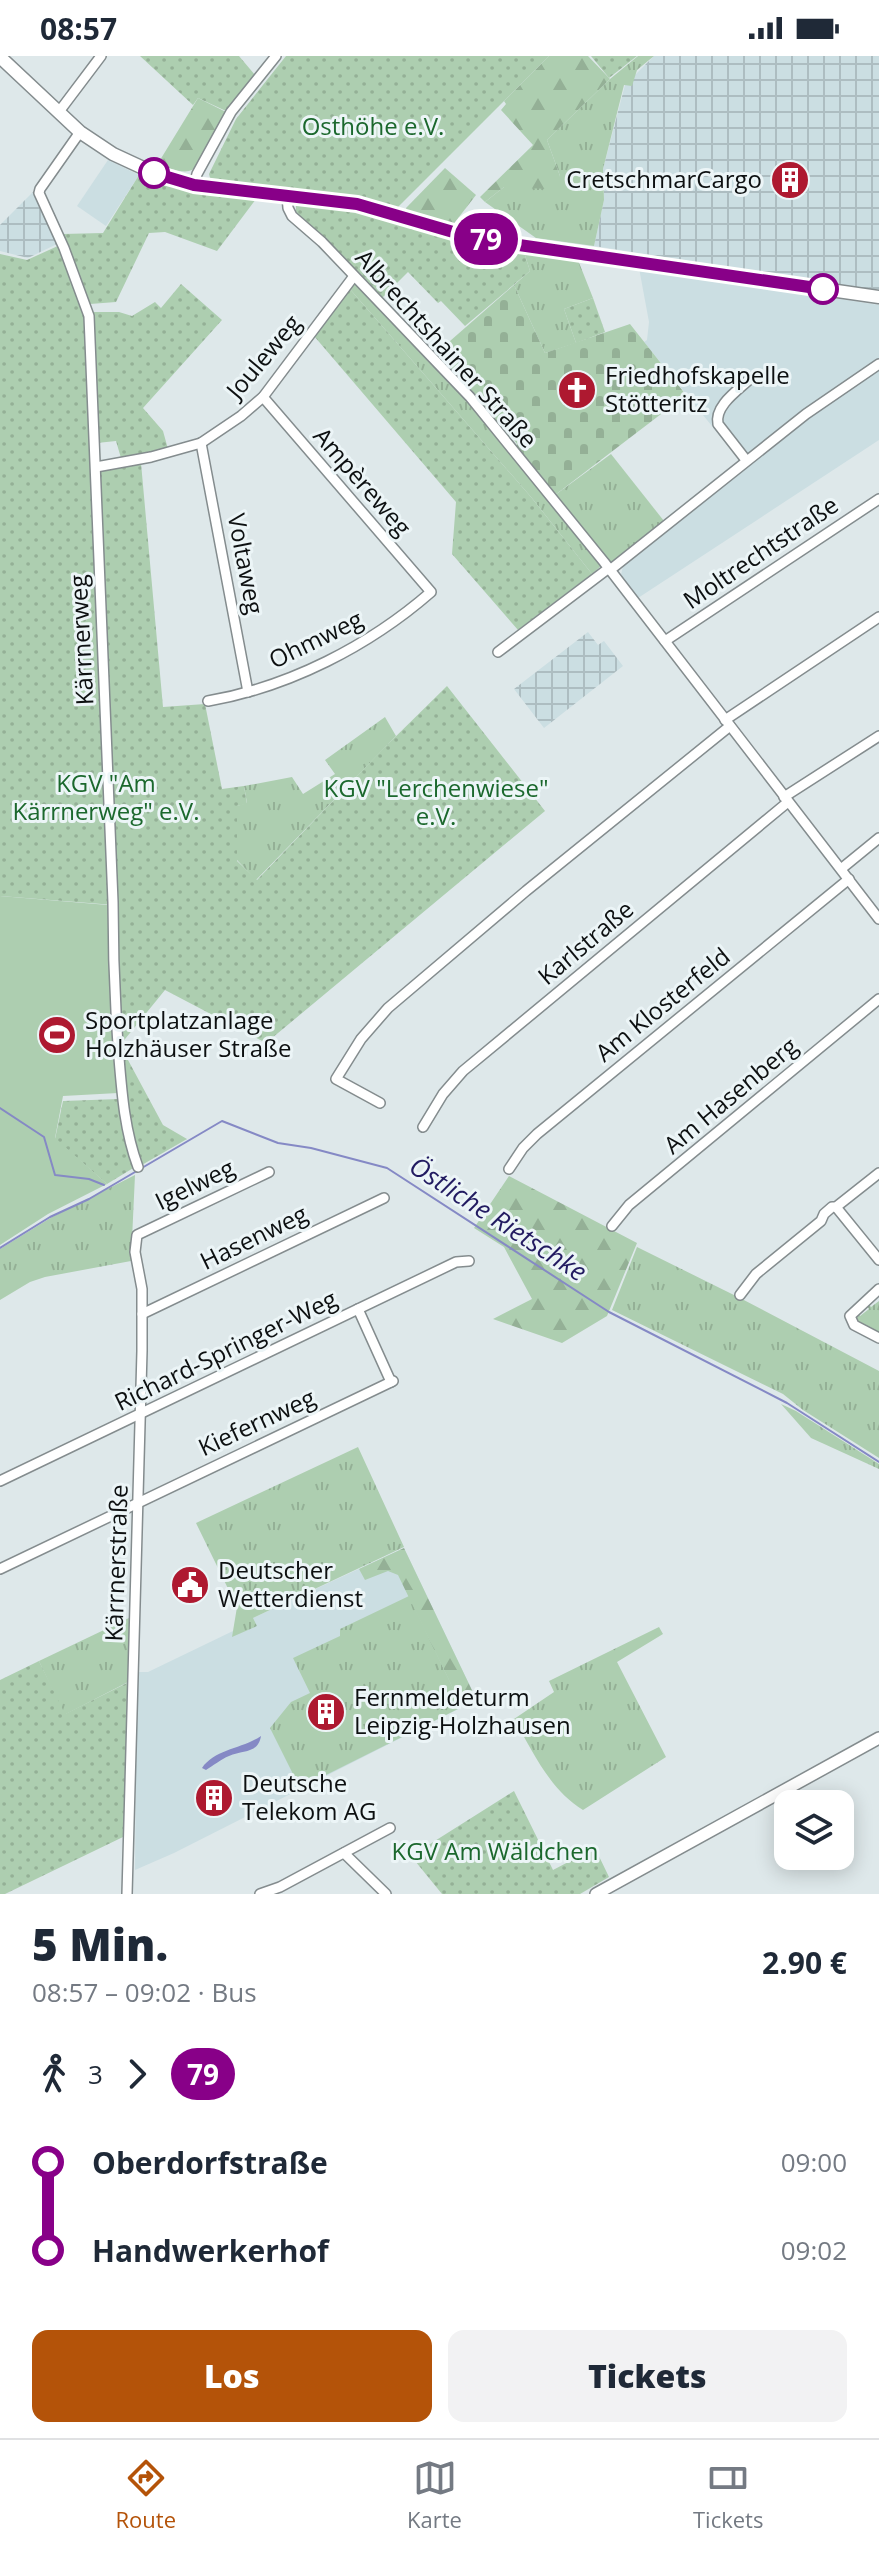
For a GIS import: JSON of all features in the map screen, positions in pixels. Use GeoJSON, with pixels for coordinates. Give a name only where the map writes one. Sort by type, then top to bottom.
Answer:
{"type":"FeatureCollection","features":[{"type":"Feature","properties":{"kind":"main road"},"geometry":{"type":"LineString","coordinates":[[0,57],[80,132],[113,154],[140,168],[194,185],[357,204],[460,234],[519,245],[879,297]]}},
{"type":"Feature","properties":{"kind":"street"},"geometry":{"type":"LineString","coordinates":[[58,113],[101,56]]}},
{"type":"Feature","properties":{"kind":"street"},"geometry":{"type":"LineString","coordinates":[[194,185],[231,112],[276,56]]}},
{"type":"Feature","properties":{"kind":"street","name":"Kärrnerweg"},"geometry":{"type":"LineString","coordinates":[[80,132],[39,193],[89,316],[113,902],[113,976],[123,1096],[130,1148],[138,1167]]}},
{"type":"Feature","properties":{"kind":"street","name":"Albrechtshainer Straße"},"geometry":{"type":"LineString","coordinates":[[287,196],[292,216],[322,242],[470,397],[610,569],[879,919]]}},
{"type":"Feature","properties":{"kind":"street","name":"Jouleweg"},"geometry":{"type":"LineString","coordinates":[[96,467],[151,457],[201,443],[241,416],[263,397],[354,276]]}},
{"type":"Feature","properties":{"kind":"street"},"geometry":{"type":"LineString","coordinates":[[498,652],[610,569],[806,414],[879,364]]}},
{"type":"Feature","properties":{"kind":"street"},"geometry":{"type":"LineString","coordinates":[[746,460],[718,424],[716,416],[719,408],[752,377]]}},
{"type":"Feature","properties":{"kind":"street","name":"Ampèreweg"},"geometry":{"type":"LineString","coordinates":[[263,397],[431,592]]}},
{"type":"Feature","properties":{"kind":"street","name":"Voltaweg"},"geometry":{"type":"LineString","coordinates":[[201,443],[248,692]]}},
{"type":"Feature","properties":{"kind":"street","name":"Moltrechtstraße"},"geometry":{"type":"LineString","coordinates":[[665,641],[879,499]]}},
{"type":"Feature","properties":{"kind":"street","name":"Ohmweg"},"geometry":{"type":"LineString","coordinates":[[208,701],[248,692],[306,670],[364,641],[412,609],[431,592]]}},
{"type":"Feature","properties":{"kind":"street"},"geometry":{"type":"LineString","coordinates":[[380,1103],[336,1079],[361,1039],[388,1008],[728,723],[879,617]]}},
{"type":"Feature","properties":{"kind":"street","name":"Karlstraße"},"geometry":{"type":"LineString","coordinates":[[423,1127],[443,1094],[463,1071],[786,800],[879,736]]}},
{"type":"Feature","properties":{"kind":"street"},"geometry":{"type":"LineString","coordinates":[[841,869],[879,838]]}},
{"type":"Feature","properties":{"kind":"street","name":"Am Klosterfeld"},"geometry":{"type":"LineString","coordinates":[[509,1169],[537,1134],[849,879]]}},
{"type":"Feature","properties":{"kind":"street","name":"Am Hasenberg"},"geometry":{"type":"LineString","coordinates":[[612,1226],[629,1205],[879,999]]}},
{"type":"Feature","properties":{"kind":"street","name":"Igelweg"},"geometry":{"type":"LineString","coordinates":[[137,1235],[269,1172]]}},
{"type":"Feature","properties":{"kind":"street"},"geometry":{"type":"LineString","coordinates":[[838,1209],[879,1173]]}},
{"type":"Feature","properties":{"kind":"street","name":"Hasenweg"},"geometry":{"type":"LineString","coordinates":[[142,1314],[384,1198]]}},
{"type":"Feature","properties":{"kind":"street"},"geometry":{"type":"LineString","coordinates":[[740,1295],[756,1274],[821,1221],[832,1207],[838,1209],[879,1260]]}},
{"type":"Feature","properties":{"kind":"street","name":"Kärrnerstraße"},"geometry":{"type":"LineString","coordinates":[[127,1894],[141,1414],[142,1314],[140,1274],[135,1252],[137,1235]]}},
{"type":"Feature","properties":{"kind":"street","name":"Richard-Springer-Weg"},"geometry":{"type":"LineString","coordinates":[[0,1481],[456,1262],[469,1261]]}},
{"type":"Feature","properties":{"kind":"street"},"geometry":{"type":"LineString","coordinates":[[879,1289],[850,1316],[854,1325],[879,1338]]}},
{"type":"Feature","properties":{"kind":"street","name":"Kiefernweg"},"geometry":{"type":"LineString","coordinates":[[0,1569],[392,1381],[358,1309]]}},
{"type":"Feature","properties":{"kind":"street"},"geometry":{"type":"LineString","coordinates":[[596,1894],[879,1738]]}},
{"type":"Feature","properties":{"kind":"street"},"geometry":{"type":"LineString","coordinates":[[260,1894],[282,1890],[390,1828]]}},
{"type":"Feature","properties":{"kind":"street"},"geometry":{"type":"LineString","coordinates":[[344,1853],[386,1894]]}},
{"type":"Feature","properties":{"kind":"shaded area"},"geometry":{"type":"Polygon","coordinates":[[[654,56],[879,56],[879,291],[594,246],[604,200],[603,169],[625,85],[654,56]]]}},
{"type":"Feature","properties":{"kind":"shaded area"},"geometry":{"type":"Polygon","coordinates":[[[108,160],[139,175],[106,226],[77,206],[108,160]]]}},
{"type":"Feature","properties":{"kind":"shaded area"},"geometry":{"type":"Polygon","coordinates":[[[34,191],[59,243],[28,258],[0,251],[0,225],[34,191]]]}},
{"type":"Feature","properties":{"kind":"shaded area"},"geometry":{"type":"Polygon","coordinates":[[[639,268],[879,305],[879,440],[638,598],[621,575],[623,566],[745,467],[644,342],[647,340],[649,322],[639,268]]]}},
{"type":"Feature","properties":{"kind":"shaded area"},"geometry":{"type":"Polygon","coordinates":[[[588,632],[598,645],[604,641],[623,666],[544,728],[514,689],[588,632]]]}},
{"type":"Feature","properties":{"kind":"shaded area","name":"Deutsche Telekom AG"},"geometry":{"type":"Polygon","coordinates":[[[404,1548],[480,1707],[462,1707],[135,1870],[137,1672],[148,1672],[233,1631],[253,1618],[404,1548]]]}},
{"type":"Feature","properties":{"kind":"green space"},"geometry":{"type":"Polygon","coordinates":[[[140,56],[239,56],[255,75],[226,111],[198,98],[193,105],[140,56]]]}},
{"type":"Feature","properties":{"kind":"green space","name":"Osthöhe e.V."},"geometry":{"type":"Polygon","coordinates":[[[286,56],[549,56],[396,209],[362,198],[211,182],[209,174],[236,119],[286,56]]]}},
{"type":"Feature","properties":{"kind":"green space"},"geometry":{"type":"Polygon","coordinates":[[[549,56],[588,56],[610,79],[547,140],[560,176],[549,189],[504,187],[485,202],[480,197],[533,145],[501,110],[506,104],[504,101],[549,56]]]}},
{"type":"Feature","properties":{"kind":"green space"},"geometry":{"type":"Polygon","coordinates":[[[591,56],[637,56],[609,78],[591,56]]]}},
{"type":"Feature","properties":{"kind":"green space"},"geometry":{"type":"Polygon","coordinates":[[[638,56],[654,56],[637,70],[632,86],[624,85],[603,169],[604,200],[594,246],[536,238],[485,202],[504,187],[560,176],[547,140],[638,56]]]}},
{"type":"Feature","properties":{"kind":"green space"},"geometry":{"type":"Polygon","coordinates":[[[198,98],[226,112],[205,154],[189,171],[157,165],[198,98]]]}},
{"type":"Feature","properties":{"kind":"green space"},"geometry":{"type":"Polygon","coordinates":[[[445,168],[476,195],[452,226],[407,211],[406,208],[445,168]]]}},
{"type":"Feature","properties":{"kind":"green space"},"geometry":{"type":"Polygon","coordinates":[[[139,175],[166,186],[256,199],[217,251],[165,232],[149,233],[116,302],[90,304],[62,234],[103,233],[139,175]]]}},
{"type":"Feature","properties":{"kind":"green space","name":"Osthöhe e.V."},"geometry":{"type":"Polygon","coordinates":[[[296,206],[363,212],[460,241],[524,252],[530,271],[465,326],[408,272],[381,299],[331,244],[299,216],[296,206]]]}},
{"type":"Feature","properties":{"kind":"green space","name":"KGV \"Am Kärrnerweg\" e.V."},"geometry":{"type":"Polygon","coordinates":[[[60,245],[85,308],[93,473],[141,463],[163,707],[205,704],[222,789],[244,786],[247,804],[237,806],[237,861],[257,880],[447,686],[545,811],[266,1043],[165,990],[121,1044],[114,905],[0,896],[0,254],[27,260],[60,245]]]}},
{"type":"Feature","properties":{"kind":"green space"},"geometry":{"type":"Polygon","coordinates":[[[524,252],[578,260],[593,298],[564,309],[576,343],[545,353],[514,285],[530,271],[524,252]]]}},
{"type":"Feature","properties":{"kind":"green space"},"geometry":{"type":"Polygon","coordinates":[[[354,281],[468,399],[602,565],[592,574],[531,497],[349,288],[354,281]]]}},
{"type":"Feature","properties":{"kind":"green space"},"geometry":{"type":"Polygon","coordinates":[[[181,284],[222,320],[143,408],[163,431],[168,449],[121,458],[116,441],[97,443],[93,312],[119,312],[132,316],[155,302],[161,308],[181,284]]]}},
{"type":"Feature","properties":{"kind":"green space"},"geometry":{"type":"Polygon","coordinates":[[[514,285],[545,353],[630,324],[686,395],[555,495],[516,447],[512,437],[508,437],[434,355],[514,285]]]}},
{"type":"Feature","properties":{"kind":"green space"},"geometry":{"type":"Polygon","coordinates":[[[349,288],[531,497],[592,574],[518,630],[452,554],[456,502],[314,336],[349,288]]]}},
{"type":"Feature","properties":{"kind":"green space"},"geometry":{"type":"Polygon","coordinates":[[[593,298],[605,332],[576,343],[564,309],[593,298]]]}},
{"type":"Feature","properties":{"kind":"green space"},"geometry":{"type":"Polygon","coordinates":[[[611,454],[664,521],[614,562],[609,561],[555,495],[611,454]]]}},
{"type":"Feature","properties":{"kind":"green space"},"geometry":{"type":"Polygon","coordinates":[[[385,717],[396,736],[256,880],[237,860],[237,806],[247,803],[244,786],[292,777],[303,794],[335,774],[325,760],[385,717]]]}},
{"type":"Feature","properties":{"kind":"green space","name":"Sportplatzanlage Holzhäuser Straße"},"geometry":{"type":"Polygon","coordinates":[[[0,896],[108,905],[118,1093],[63,1096],[55,1138],[107,1184],[48,1214],[0,1245],[0,896]]]}},
{"type":"Feature","properties":{"kind":"green space"},"geometry":{"type":"Polygon","coordinates":[[[121,1047],[163,1125],[187,1139],[140,1166],[129,1120],[121,1047]]]}},
{"type":"Feature","properties":{"kind":"green space"},"geometry":{"type":"Polygon","coordinates":[[[119,1099],[129,1155],[135,1167],[107,1184],[55,1139],[63,1101],[119,1099]]]}},
{"type":"Feature","properties":{"kind":"green space"},"geometry":{"type":"Polygon","coordinates":[[[135,1175],[131,1261],[45,1277],[0,1300],[0,1249],[52,1217],[135,1175]]]}},
{"type":"Feature","properties":{"kind":"green space"},"geometry":{"type":"Polygon","coordinates":[[[509,1176],[637,1243],[607,1316],[562,1343],[493,1319],[532,1299],[504,1247],[474,1228],[509,1176]]]}},
{"type":"Feature","properties":{"kind":"green space"},"geometry":{"type":"Polygon","coordinates":[[[637,1247],[879,1371],[879,1458],[783,1394],[612,1310],[637,1247]]]}},
{"type":"Feature","properties":{"kind":"green space"},"geometry":{"type":"Polygon","coordinates":[[[879,1301],[879,1334],[855,1321],[857,1311],[860,1316],[869,1309],[868,1303],[871,1307],[879,1301]]]}},
{"type":"Feature","properties":{"kind":"green space"},"geometry":{"type":"Polygon","coordinates":[[[781,1404],[879,1464],[879,1469],[811,1438],[781,1404]]]}},
{"type":"Feature","properties":{"kind":"green space"},"geometry":{"type":"Polygon","coordinates":[[[358,1447],[404,1547],[253,1618],[257,1626],[232,1637],[237,1607],[196,1523],[358,1447]]]}},
{"type":"Feature","properties":{"kind":"green space"},"geometry":{"type":"Polygon","coordinates":[[[404,1548],[480,1707],[462,1707],[398,1575],[388,1571],[365,1580],[359,1569],[404,1548]]]}},
{"type":"Feature","properties":{"kind":"green space"},"geometry":{"type":"Polygon","coordinates":[[[409,1596],[462,1707],[300,1788],[270,1728],[291,1702],[310,1693],[293,1658],[340,1636],[340,1629],[409,1596]]]}},
{"type":"Feature","properties":{"kind":"green space"},"geometry":{"type":"Polygon","coordinates":[[[129,1618],[130,1681],[64,1715],[39,1661],[129,1618]]]}},
{"type":"Feature","properties":{"kind":"green space"},"geometry":{"type":"Polygon","coordinates":[[[659,1627],[663,1634],[617,1662],[666,1757],[583,1810],[552,1781],[514,1719],[554,1692],[549,1681],[659,1627]]]}},
{"type":"Feature","properties":{"kind":"green space"},"geometry":{"type":"Polygon","coordinates":[[[39,1661],[65,1714],[131,1681],[123,1837],[0,1894],[0,1680],[39,1661]]]}},
{"type":"Feature","properties":{"kind":"green space","name":"KGV Am Wäldchen"},"geometry":{"type":"Polygon","coordinates":[[[514,1791],[553,1870],[595,1848],[609,1877],[580,1894],[442,1894],[411,1856],[514,1791]]]}},
{"type":"Feature","properties":{"kind":"water"},"geometry":{"type":"Polygon","coordinates":[[[261,1736],[253,1749],[226,1757],[206,1770],[202,1768],[221,1753],[261,1736]]]}},
{"type":"Feature","properties":{"kind":"waterway"},"geometry":{"type":"LineString","coordinates":[[0,1108],[44,1137],[55,1175],[89,1179],[104,1185]]}},
{"type":"Feature","properties":{"kind":"waterway","name":"Östliche Rietschke"},"geometry":{"type":"LineString","coordinates":[[0,1248],[222,1121],[278,1143],[311,1148],[387,1168],[609,1312],[787,1403],[879,1462]]}},
{"type":"Feature","properties":{"kind":"bus line","name":"79"},"geometry":{"type":"LineString","coordinates":[[154,173],[194,185],[357,204],[460,234],[519,245],[823,289]]}},
{"type":"Feature","properties":{"kind":"place","name":"CretschmarCargo"},"geometry":{"type":"Point","coordinates":[790,180]}},
{"type":"Feature","properties":{"kind":"place","name":"Friedhofskapelle Stötteritz"},"geometry":{"type":"Point","coordinates":[577,390]}},
{"type":"Feature","properties":{"kind":"place","name":"Sportplatzanlage Holzhäuser Straße"},"geometry":{"type":"Point","coordinates":[57,1035]}},
{"type":"Feature","properties":{"kind":"place","name":"Deutscher Wetterdienst"},"geometry":{"type":"Point","coordinates":[190,1585]}},
{"type":"Feature","properties":{"kind":"place","name":"Fernmeldeturm Leipzig-Holzhausen"},"geometry":{"type":"Point","coordinates":[326,1712]}},
{"type":"Feature","properties":{"kind":"place","name":"Deutsche Telekom AG"},"geometry":{"type":"Point","coordinates":[214,1798]}},
{"type":"Feature","properties":{"kind":"park label","name":"KGV \"Lerchenwiese\" e.V."},"geometry":{"type":"Point","coordinates":[436,803]}}]}
